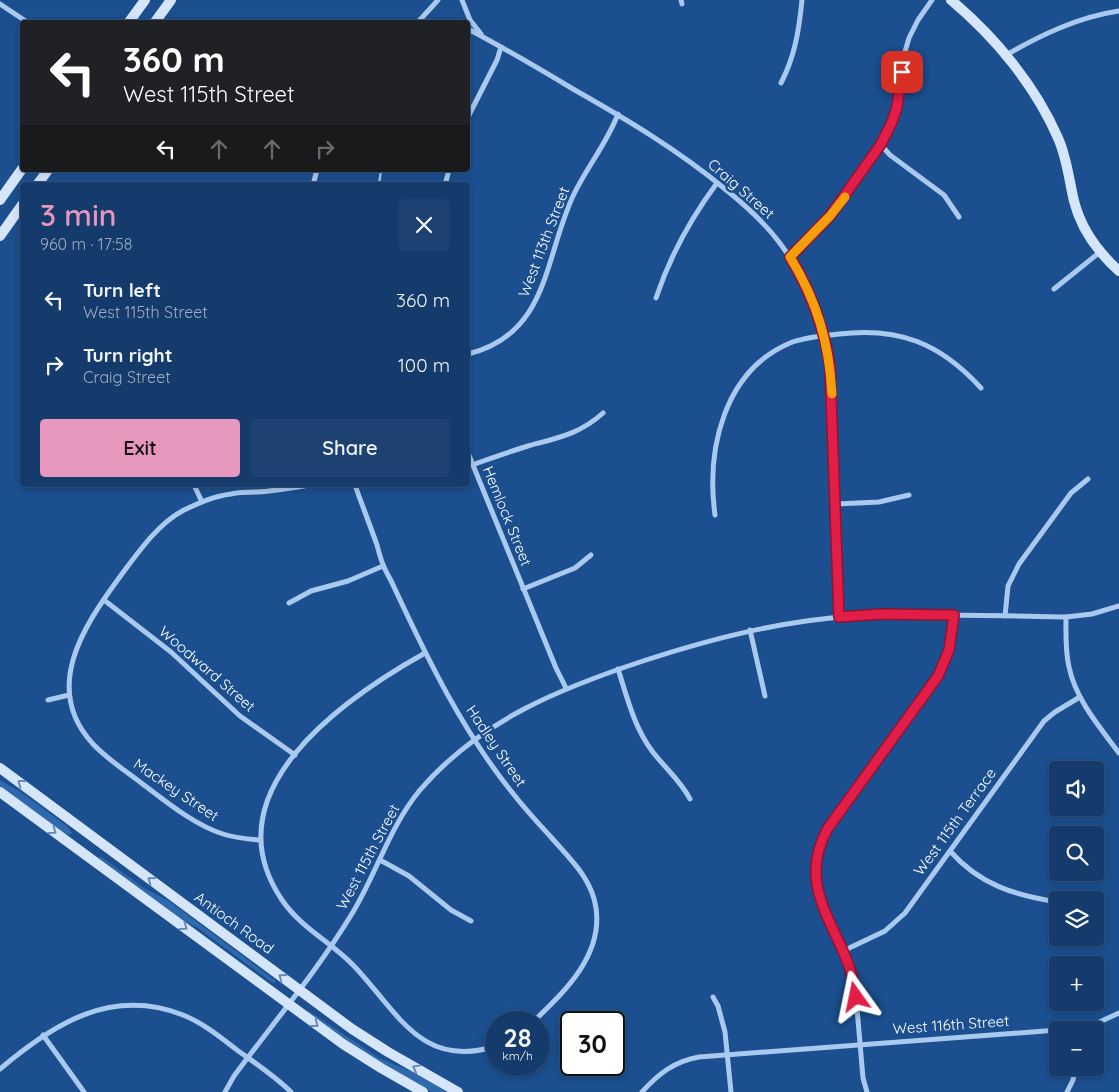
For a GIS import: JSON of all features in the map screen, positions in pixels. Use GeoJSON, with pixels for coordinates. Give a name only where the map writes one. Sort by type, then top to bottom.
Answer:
{"type":"FeatureCollection","features":[{"type":"Feature","properties":{"kind":"main road"},"geometry":{"type":"LineString","coordinates":[[130,20],[145,0]]}},
{"type":"Feature","properties":{"kind":"main road"},"geometry":{"type":"LineString","coordinates":[[156,20],[171,0]]}},
{"type":"Feature","properties":{"kind":"main road"},"geometry":{"type":"LineString","coordinates":[[951,0],[981,28],[1035,94],[1059,140],[1066,161],[1075,204],[1089,236],[1100,252],[1119,271]]}},
{"type":"Feature","properties":{"kind":"main road"},"geometry":{"type":"LineString","coordinates":[[0,200],[20,172]]}},
{"type":"Feature","properties":{"kind":"main road"},"geometry":{"type":"LineString","coordinates":[[0,236],[20,208]]}},
{"type":"Feature","properties":{"kind":"main road","name":"Antioch Road"},"geometry":{"type":"LineString","coordinates":[[0,768],[370,1041],[458,1092]]}},
{"type":"Feature","properties":{"kind":"main road"},"geometry":{"type":"LineString","coordinates":[[0,792],[362,1057],[423,1092]]}},
{"type":"Feature","properties":{"kind":"street"},"geometry":{"type":"LineString","coordinates":[[420,20],[438,0]]}},
{"type":"Feature","properties":{"kind":"street","name":"Craig Street"},"geometry":{"type":"LineString","coordinates":[[462,0],[470,20],[482,37]]}},
{"type":"Feature","properties":{"kind":"street"},"geometry":{"type":"LineString","coordinates":[[781,83],[796,46],[802,0]]}},
{"type":"Feature","properties":{"kind":"street"},"geometry":{"type":"LineString","coordinates":[[790,257],[830,216],[881,144],[897,107],[904,55],[909,38],[918,20],[932,0]]}},
{"type":"Feature","properties":{"kind":"street"},"geometry":{"type":"LineString","coordinates":[[0,4],[23,20]]}},
{"type":"Feature","properties":{"kind":"street"},"geometry":{"type":"LineString","coordinates":[[1005,55],[1040,36],[1064,26],[1119,11]]}},
{"type":"Feature","properties":{"kind":"street","name":"Craig Street"},"geometry":{"type":"LineString","coordinates":[[470,30],[618,114],[653,136],[748,208],[765,225],[790,257],[811,296],[824,336],[830,367],[839,617]]}},
{"type":"Feature","properties":{"kind":"street"},"geometry":{"type":"LineString","coordinates":[[470,113],[501,47]]}},
{"type":"Feature","properties":{"kind":"street","name":"West 113th Street"},"geometry":{"type":"LineString","coordinates":[[470,353],[501,340],[520,323],[534,305],[542,287],[562,220],[574,194],[613,128],[618,114]]}},
{"type":"Feature","properties":{"kind":"street"},"geometry":{"type":"LineString","coordinates":[[881,144],[890,155],[944,195],[959,217]]}},
{"type":"Feature","properties":{"kind":"street"},"geometry":{"type":"LineString","coordinates":[[656,298],[672,257],[690,223],[717,183]]}},
{"type":"Feature","properties":{"kind":"street"},"geometry":{"type":"LineString","coordinates":[[1054,289],[1100,252]]}},
{"type":"Feature","properties":{"kind":"street"},"geometry":{"type":"LineString","coordinates":[[715,515],[712,483],[716,444],[723,418],[734,392],[750,371],[777,350],[805,339],[856,332],[879,332],[899,335],[918,341],[952,360],[981,388]]}},
{"type":"Feature","properties":{"kind":"street"},"geometry":{"type":"LineString","coordinates":[[472,465],[511,451],[570,434],[588,426],[603,413]]}},
{"type":"Feature","properties":{"kind":"street","name":"Hemlock Street"},"geometry":{"type":"LineString","coordinates":[[470,459],[566,688]]}},
{"type":"Feature","properties":{"kind":"street"},"geometry":{"type":"LineString","coordinates":[[1005,616],[1008,586],[1019,564],[1071,493],[1088,479]]}},
{"type":"Feature","properties":{"kind":"street"},"geometry":{"type":"LineString","coordinates":[[195,487],[202,502]]}},
{"type":"Feature","properties":{"kind":"street"},"geometry":{"type":"LineString","coordinates":[[48,700],[69,694],[72,658],[79,642],[104,600],[130,563],[156,532],[182,512],[202,502],[229,494],[297,487]]}},
{"type":"Feature","properties":{"kind":"street","name":"Hadley Street"},"geometry":{"type":"LineString","coordinates":[[356,487],[383,566],[448,696],[475,740],[514,795],[582,872],[594,898],[597,928],[591,951],[583,966],[545,1011]]}},
{"type":"Feature","properties":{"kind":"street"},"geometry":{"type":"LineString","coordinates":[[836,504],[879,502],[909,495]]}},
{"type":"Feature","properties":{"kind":"street","name":"Hemlock Street"},"geometry":{"type":"LineString","coordinates":[[523,589],[575,568],[590,555]]}},
{"type":"Feature","properties":{"kind":"street"},"geometry":{"type":"LineString","coordinates":[[289,603],[311,591],[348,581],[383,566]]}},
{"type":"Feature","properties":{"kind":"street","name":"Woodward Street"},"geometry":{"type":"LineString","coordinates":[[104,600],[171,652],[240,716],[295,755]]}},
{"type":"Feature","properties":{"kind":"street","name":"West 115th Street"},"geometry":{"type":"LineString","coordinates":[[225,1092],[355,909],[395,827],[420,791],[446,764],[475,740],[512,715],[566,688],[618,669],[685,647],[750,630],[791,622],[881,614],[1066,616],[1092,614],[1119,606]]}},
{"type":"Feature","properties":{"kind":"street"},"geometry":{"type":"LineString","coordinates":[[867,1092],[863,1078],[855,986],[818,892],[815,878],[815,863],[818,850],[828,828],[938,676],[949,650],[954,615]]}},
{"type":"Feature","properties":{"kind":"street"},"geometry":{"type":"LineString","coordinates":[[1066,616],[1068,666],[1074,685],[1090,715],[1119,752]]}},
{"type":"Feature","properties":{"kind":"street"},"geometry":{"type":"LineString","coordinates":[[750,630],[764,696]]}},
{"type":"Feature","properties":{"kind":"street"},"geometry":{"type":"LineString","coordinates":[[425,653],[382,678],[336,712],[315,731],[278,778],[264,810],[260,840],[273,885],[295,917],[353,966],[400,1021],[417,1036],[437,1046],[453,1050],[478,1051],[485,1049]]}},
{"type":"Feature","properties":{"kind":"street"},"geometry":{"type":"LineString","coordinates":[[618,669],[640,732],[652,750],[685,788],[690,799]]}},
{"type":"Feature","properties":{"kind":"street","name":"Mackey Street"},"geometry":{"type":"LineString","coordinates":[[69,694],[77,721],[93,744],[154,792],[194,820],[214,831],[230,836],[260,840]]}},
{"type":"Feature","properties":{"kind":"street","name":"West 115th Terrace"},"geometry":{"type":"LineString","coordinates":[[843,952],[893,925],[905,913],[1044,721],[1080,697]]}},
{"type":"Feature","properties":{"kind":"street"},"geometry":{"type":"LineString","coordinates":[[950,851],[963,866],[984,879],[1007,890],[1032,898],[1049,901]]}},
{"type":"Feature","properties":{"kind":"street"},"geometry":{"type":"LineString","coordinates":[[380,860],[409,876],[451,910],[470,921]]}},
{"type":"Feature","properties":{"kind":"street"},"geometry":{"type":"LineString","coordinates":[[713,997],[718,1006],[725,1032],[731,1092]]}},
{"type":"Feature","properties":{"kind":"street"},"geometry":{"type":"LineString","coordinates":[[0,1069],[30,1044],[58,1026],[89,1013],[110,1008],[146,1006],[165,1009],[202,1025],[291,1092]]}},
{"type":"Feature","properties":{"kind":"street","name":"West 116th Street"},"geometry":{"type":"LineString","coordinates":[[1102,1021],[1119,1014]]}},
{"type":"Feature","properties":{"kind":"street","name":"West 116th Street"},"geometry":{"type":"LineString","coordinates":[[642,1092],[662,1072],[682,1061],[698,1057],[1049,1031]]}},
{"type":"Feature","properties":{"kind":"street"},"geometry":{"type":"LineString","coordinates":[[43,1035],[84,1092]]}},
{"type":"Feature","properties":{"kind":"street"},"geometry":{"type":"LineString","coordinates":[[1067,1092],[1074,1076]]}},
{"type":"Feature","properties":{"kind":"shaded area"},"geometry":{"type":"Polygon","coordinates":[[[0,780],[19,791],[67,826],[72,833],[70,835],[61,832],[0,787],[0,780]]]}},
{"type":"Feature","properties":{"kind":"shaded area"},"geometry":{"type":"Polygon","coordinates":[[[100,856],[144,888],[169,901],[276,981],[274,983],[270,981],[198,928],[182,920],[99,858],[100,856]]]}},
{"type":"Feature","properties":{"kind":"shaded area"},"geometry":{"type":"Polygon","coordinates":[[[309,1011],[379,1058],[415,1073],[448,1092],[431,1092],[359,1050],[307,1013],[309,1011]]]}},
{"type":"Feature","properties":{"kind":"waterway"},"geometry":{"type":"LineString","coordinates":[[379,182],[381,172]]}},
{"type":"Feature","properties":{"kind":"slow traffic"},"geometry":{"type":"LineString","coordinates":[[832,394],[828,353],[821,324],[804,281],[790,257],[830,216],[845,197]]}},
{"type":"Feature","properties":{"kind":"route"},"geometry":{"type":"LineString","coordinates":[[856,997],[852,974],[825,913],[818,892],[815,878],[815,863],[818,850],[828,828],[938,676],[949,650],[954,615],[881,614],[839,617],[830,367],[824,336],[814,303],[790,257],[841,203],[886,136],[897,107],[902,72]]}}]}
